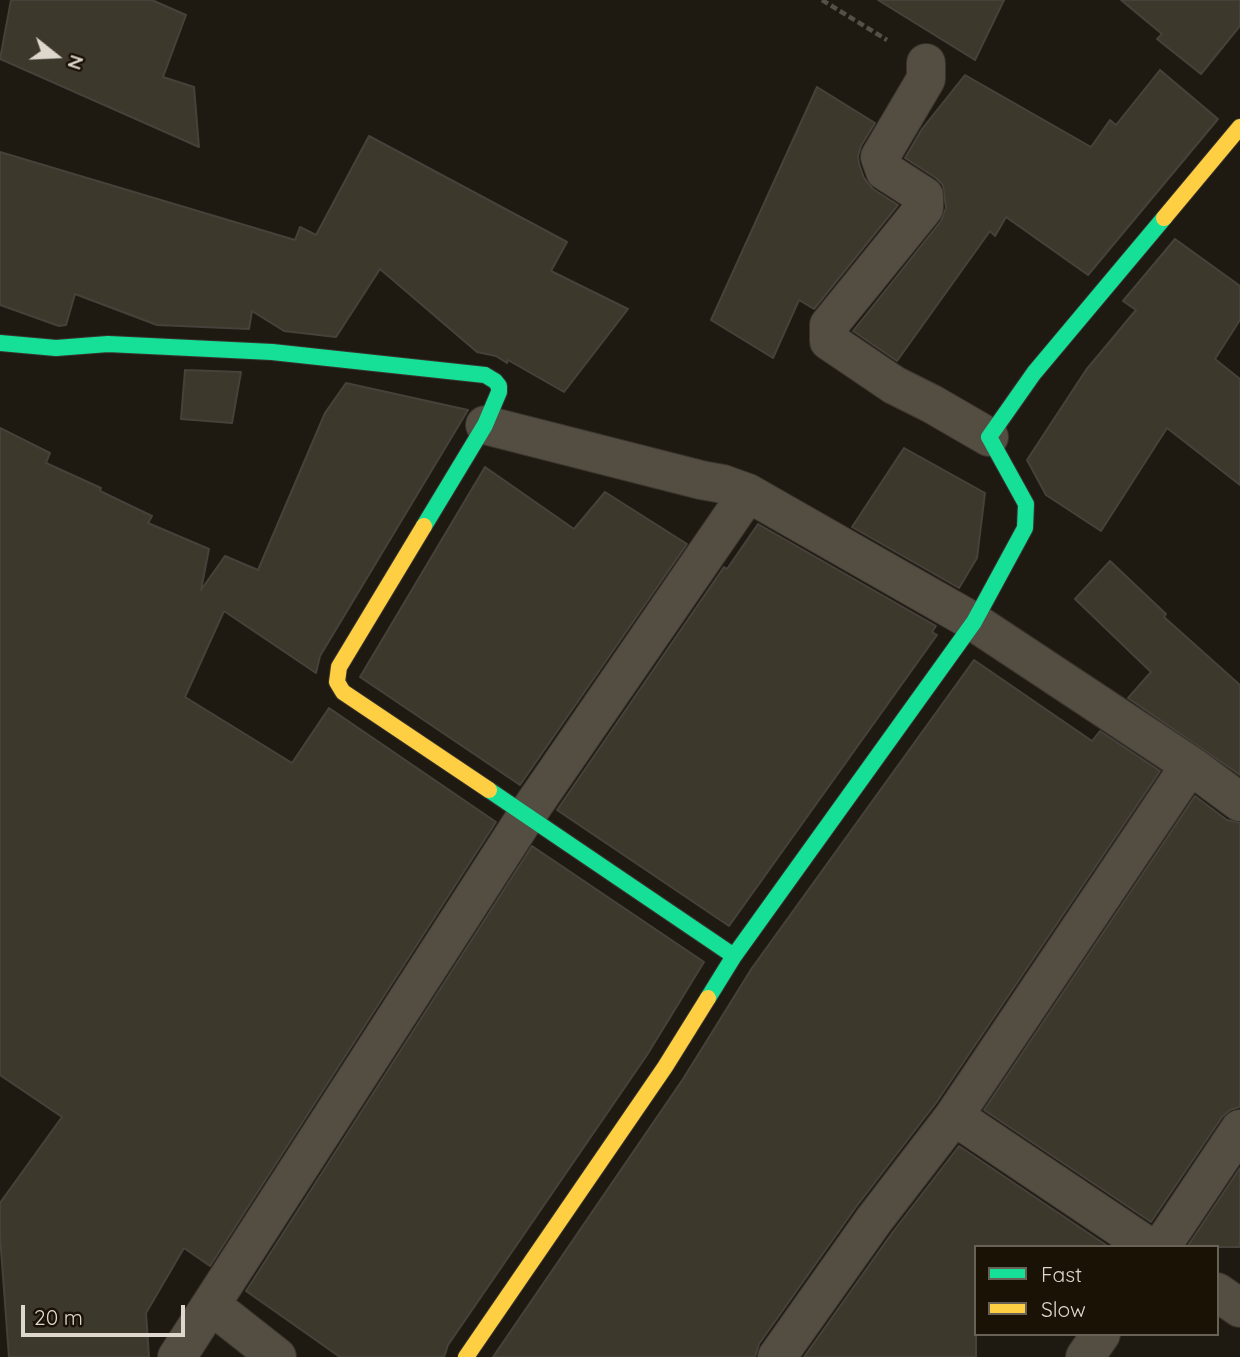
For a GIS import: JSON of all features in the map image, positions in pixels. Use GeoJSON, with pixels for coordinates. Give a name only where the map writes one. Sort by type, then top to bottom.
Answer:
{"type":"FeatureCollection","features":[{"type":"Feature","properties":{"kind":"street"},"geometry":{"type":"LineString","coordinates":[[466,1357],[665,1068],[734,956],[974,622],[1025,528],[1026,504],[989,438],[894,384],[829,341],[829,325],[924,208],[924,196],[885,171],[880,157],[926,79],[926,64]]}},
{"type":"Feature","properties":{"kind":"street"},"geometry":{"type":"LineString","coordinates":[[989,438],[1034,373],[1240,127]]}},
{"type":"Feature","properties":{"kind":"street"},"geometry":{"type":"LineString","coordinates":[[0,343],[56,348],[108,344],[272,352],[485,375],[499,386],[492,410],[338,667],[337,682],[343,692],[734,956]]}},
{"type":"Feature","properties":{"kind":"street"},"geometry":{"type":"LineString","coordinates":[[492,410],[748,494],[974,622],[1190,765],[1240,802]]}},
{"type":"Feature","properties":{"kind":"street"},"geometry":{"type":"LineString","coordinates":[[177,1357],[526,816],[748,494]]}},
{"type":"Feature","properties":{"kind":"street"},"geometry":{"type":"LineString","coordinates":[[777,1357],[874,1220],[954,1116],[1190,765]]}},
{"type":"Feature","properties":{"kind":"street"},"geometry":{"type":"LineString","coordinates":[[954,1116],[1146,1245]]}},
{"type":"Feature","properties":{"kind":"street"},"geometry":{"type":"LineString","coordinates":[[1162,1245],[1240,1129]]}},
{"type":"Feature","properties":{"kind":"street"},"geometry":{"type":"LineString","coordinates":[[1219,1293],[1240,1308]]}},
{"type":"Feature","properties":{"kind":"street"},"geometry":{"type":"LineString","coordinates":[[211,1305],[277,1357]]}},
{"type":"Feature","properties":{"kind":"street"},"geometry":{"type":"LineString","coordinates":[[1085,1357],[1100,1336]]}},
{"type":"Feature","properties":{"kind":"path"},"geometry":{"type":"LineString","coordinates":[[822,0],[926,64]]}},
{"type":"Feature","properties":{"kind":"building"},"geometry":{"type":"Polygon","coordinates":[[[11,0],[152,0],[186,15],[163,77],[194,87],[199,147],[0,59],[11,0]]]}},
{"type":"Feature","properties":{"kind":"building"},"geometry":{"type":"Polygon","coordinates":[[[878,0],[1004,0],[975,60],[878,0]]]}},
{"type":"Feature","properties":{"kind":"building"},"geometry":{"type":"Polygon","coordinates":[[[1121,0],[1240,0],[1240,26],[1201,74],[1157,39],[1162,34],[1121,0]]]}},
{"type":"Feature","properties":{"kind":"building"},"geometry":{"type":"Polygon","coordinates":[[[1160,70],[1218,119],[1088,275],[1006,217],[995,236],[990,231],[897,361],[853,331],[941,221],[946,208],[943,185],[905,158],[922,129],[965,75],[1091,147],[1110,120],[1116,125],[1160,70]]]}},
{"type":"Feature","properties":{"kind":"building"},"geometry":{"type":"Polygon","coordinates":[[[817,87],[875,123],[861,146],[859,164],[864,178],[873,189],[898,205],[814,309],[799,300],[773,358],[711,320],[817,87]]]}},
{"type":"Feature","properties":{"kind":"building"},"geometry":{"type":"Polygon","coordinates":[[[369,136],[567,242],[551,271],[628,309],[564,392],[508,360],[507,363],[496,356],[477,352],[380,269],[336,337],[284,331],[252,311],[249,329],[157,325],[75,294],[66,325],[59,326],[0,305],[0,152],[295,240],[300,227],[316,235],[369,136]]]}},
{"type":"Feature","properties":{"kind":"building"},"geometry":{"type":"Polygon","coordinates":[[[1175,239],[1240,286],[1240,320],[1215,359],[1240,379],[1240,485],[1167,428],[1101,531],[1046,495],[1027,460],[1086,370],[1136,310],[1123,301],[1175,239]]]}},
{"type":"Feature","properties":{"kind":"building"},"geometry":{"type":"Polygon","coordinates":[[[185,370],[241,372],[232,423],[181,419],[185,370]]]}},
{"type":"Feature","properties":{"kind":"building"},"geometry":{"type":"Polygon","coordinates":[[[346,383],[468,410],[320,656],[316,673],[224,611],[185,697],[292,763],[329,708],[496,822],[210,1266],[184,1248],[146,1313],[149,1357],[9,1357],[0,1203],[62,1117],[0,1075],[0,428],[50,453],[46,463],[101,488],[100,491],[152,516],[148,523],[209,549],[201,590],[225,556],[258,570],[325,413],[346,383]]]}},
{"type":"Feature","properties":{"kind":"building"},"geometry":{"type":"Polygon","coordinates":[[[904,448],[985,493],[977,558],[959,588],[852,527],[904,448]]]}},
{"type":"Feature","properties":{"kind":"building"},"geometry":{"type":"Polygon","coordinates":[[[485,467],[574,529],[605,492],[687,544],[520,785],[360,677],[485,467]]]}},
{"type":"Feature","properties":{"kind":"building"},"geometry":{"type":"Polygon","coordinates":[[[758,524],[936,626],[932,632],[937,635],[729,926],[557,810],[724,567],[727,569],[758,524]]]}},
{"type":"Feature","properties":{"kind":"building"},"geometry":{"type":"Polygon","coordinates":[[[1110,561],[1166,614],[1164,617],[1240,685],[1240,775],[1128,698],[1151,672],[1075,599],[1110,561]]]}},
{"type":"Feature","properties":{"kind":"building"},"geometry":{"type":"Polygon","coordinates":[[[974,660],[1092,741],[1100,731],[1160,771],[936,1103],[856,1207],[759,1344],[755,1357],[493,1357],[683,1079],[752,968],[974,660]]]}},
{"type":"Feature","properties":{"kind":"building"},"geometry":{"type":"Polygon","coordinates":[[[1195,796],[1227,820],[1240,823],[1240,1107],[1230,1110],[1222,1117],[1151,1222],[984,1110],[1195,796]]]}},
{"type":"Feature","properties":{"kind":"building"},"geometry":{"type":"Polygon","coordinates":[[[532,846],[704,962],[647,1055],[448,1345],[444,1357],[340,1357],[246,1291],[532,846]]]}},
{"type":"Feature","properties":{"kind":"building"},"geometry":{"type":"Polygon","coordinates":[[[959,1146],[1106,1245],[974,1245],[976,1357],[804,1357],[892,1233],[959,1146]]]}},
{"type":"Feature","properties":{"kind":"building"},"geometry":{"type":"Polygon","coordinates":[[[1240,1168],[1240,1247],[1188,1245],[1240,1168]]]}},
{"type":"Feature","properties":{"kind":"traffic: fast"},"geometry":{"type":"LineString","coordinates":[[708,998],[734,956],[974,622],[1025,528],[1026,504],[989,437],[1034,373],[1164,218]]}},
{"type":"Feature","properties":{"kind":"traffic: fast"},"geometry":{"type":"LineString","coordinates":[[0,343],[56,348],[108,344],[272,352],[485,375],[495,381],[499,392],[485,425],[424,526]]}},
{"type":"Feature","properties":{"kind":"traffic: fast"},"geometry":{"type":"LineString","coordinates":[[489,790],[734,956]]}},
{"type":"Feature","properties":{"kind":"traffic: slow"},"geometry":{"type":"LineString","coordinates":[[1164,218],[1240,127]]}},
{"type":"Feature","properties":{"kind":"traffic: slow"},"geometry":{"type":"LineString","coordinates":[[424,526],[339,667],[337,682],[343,692],[489,790]]}},
{"type":"Feature","properties":{"kind":"traffic: slow"},"geometry":{"type":"LineString","coordinates":[[466,1357],[665,1067],[708,998]]}}]}
